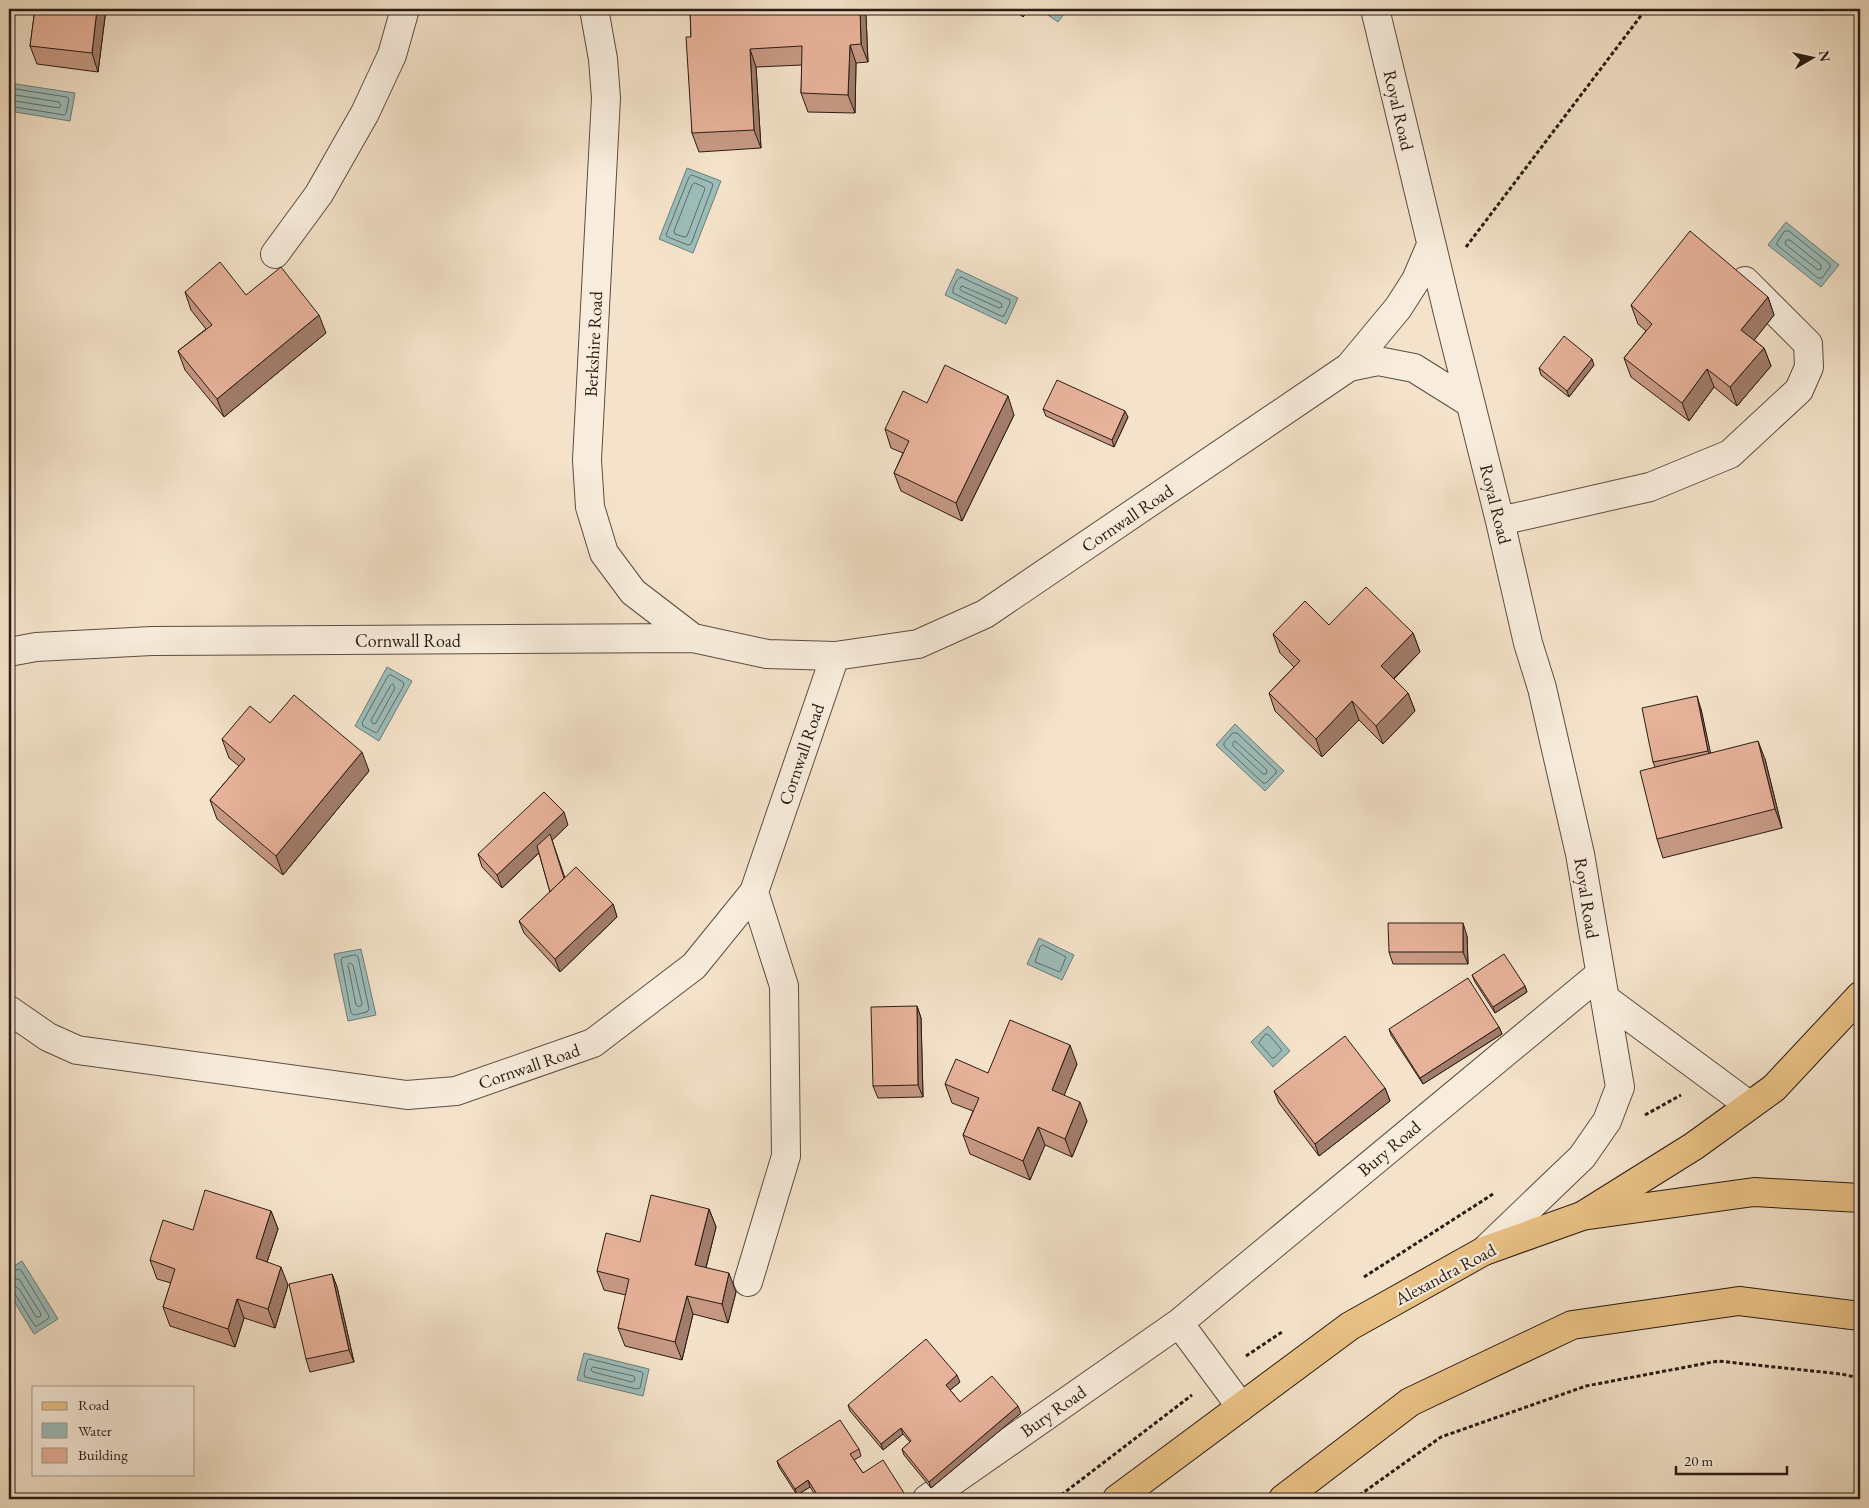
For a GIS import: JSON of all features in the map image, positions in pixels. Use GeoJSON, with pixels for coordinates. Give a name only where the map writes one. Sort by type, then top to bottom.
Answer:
{"type":"FeatureCollection","features":[{"type":"Feature","properties":{"kind":"main road"},"geometry":{"type":"LineString","coordinates":[[1582,1216],[1694,1146],[1774,1088],[1860,996]]}},
{"type":"Feature","properties":{"kind":"main road","name":"Alexandra Road"},"geometry":{"type":"LineString","coordinates":[[1117,1499],[1350,1326],[1484,1251],[1582,1216],[1754,1192],[1860,1198]]}},
{"type":"Feature","properties":{"kind":"main road"},"geometry":{"type":"LineString","coordinates":[[1283,1499],[1410,1402],[1572,1325],[1739,1301],[1860,1316]]}},
{"type":"Feature","properties":{"kind":"street"},"geometry":{"type":"LineString","coordinates":[[275,254],[319,194],[366,113],[392,55],[405,9]]}},
{"type":"Feature","properties":{"kind":"street","name":"Berkshire Road"},"geometry":{"type":"LineString","coordinates":[[594,9],[603,59],[606,98],[587,460],[590,507],[604,552],[633,592],[693,638]]}},
{"type":"Feature","properties":{"kind":"street","name":"Royal Road"},"geometry":{"type":"LineString","coordinates":[[1375,9],[1528,643],[1542,688],[1580,854],[1600,974],[1607,1000],[1620,1087],[1607,1121],[1582,1156],[1484,1251]]}},
{"type":"Feature","properties":{"kind":"street","name":"Cornwall Road"},"geometry":{"type":"LineString","coordinates":[[9,652],[36,647],[152,641],[693,638],[768,654],[836,656],[918,644],[985,614],[1349,367],[1398,308],[1416,280],[1431,245]]}},
{"type":"Feature","properties":{"kind":"street"},"geometry":{"type":"LineString","coordinates":[[1500,521],[1650,488],[1730,454],[1799,390],[1808,367],[1808,344],[1738,275]]}},
{"type":"Feature","properties":{"kind":"street","name":"Cornwall Road"},"geometry":{"type":"LineString","coordinates":[[1349,367],[1378,361],[1414,368],[1470,403]]}},
{"type":"Feature","properties":{"kind":"street","name":"Cornwall Road"},"geometry":{"type":"LineString","coordinates":[[9,1010],[48,1037],[77,1050],[408,1095],[456,1091],[593,1043],[694,966],[754,892],[836,656]]}},
{"type":"Feature","properties":{"kind":"street"},"geometry":{"type":"LineString","coordinates":[[748,1282],[786,1156],[784,986],[754,892]]}},
{"type":"Feature","properties":{"kind":"street","name":"Bury Road"},"geometry":{"type":"LineString","coordinates":[[927,1499],[1179,1323],[1600,974]]}},
{"type":"Feature","properties":{"kind":"street"},"geometry":{"type":"LineString","coordinates":[[1607,1000],[1749,1105]]}},
{"type":"Feature","properties":{"kind":"street"},"geometry":{"type":"LineString","coordinates":[[1179,1323],[1240,1407]]}},
{"type":"Feature","properties":{"kind":"path"},"geometry":{"type":"LineString","coordinates":[[1440,281],[1646,9]]}},
{"type":"Feature","properties":{"kind":"path"},"geometry":{"type":"LineString","coordinates":[[1354,1499],[1441,1437],[1586,1386],[1718,1361],[1842,1374],[1860,1378]]}},
{"type":"Feature","properties":{"kind":"water"},"geometry":{"type":"Polygon","coordinates":[[[1039,9],[1068,9],[1058,22],[1039,9]]]}},
{"type":"Feature","properties":{"kind":"water"},"geometry":{"type":"Polygon","coordinates":[[[9,83],[75,93],[70,121],[9,111],[9,83]]]}},
{"type":"Feature","properties":{"kind":"water"},"geometry":{"type":"Polygon","coordinates":[[[687,168],[721,181],[693,253],[659,239],[687,168]]]}},
{"type":"Feature","properties":{"kind":"water"},"geometry":{"type":"Polygon","coordinates":[[[1786,222],[1839,265],[1821,287],[1768,245],[1786,222]]]}},
{"type":"Feature","properties":{"kind":"water"},"geometry":{"type":"Polygon","coordinates":[[[957,269],[1018,298],[1006,324],[945,295],[957,269]]]}},
{"type":"Feature","properties":{"kind":"water"},"geometry":{"type":"Polygon","coordinates":[[[387,667],[412,681],[379,741],[355,726],[387,667]]]}},
{"type":"Feature","properties":{"kind":"water"},"geometry":{"type":"Polygon","coordinates":[[[1235,724],[1284,771],[1265,791],[1216,745],[1235,724]]]}},
{"type":"Feature","properties":{"kind":"water"},"geometry":{"type":"Polygon","coordinates":[[[1039,938],[1074,955],[1062,980],[1027,964],[1039,938]]]}},
{"type":"Feature","properties":{"kind":"water"},"geometry":{"type":"Polygon","coordinates":[[[361,949],[376,1015],[348,1021],[334,954],[361,949]]]}},
{"type":"Feature","properties":{"kind":"water"},"geometry":{"type":"Polygon","coordinates":[[[1268,1026],[1290,1051],[1273,1067],[1251,1042],[1268,1026]]]}},
{"type":"Feature","properties":{"kind":"water"},"geometry":{"type":"Polygon","coordinates":[[[22,1261],[58,1319],[34,1334],[9,1293],[9,1269],[22,1261]]]}},
{"type":"Feature","properties":{"kind":"water"},"geometry":{"type":"Polygon","coordinates":[[[584,1353],[649,1369],[643,1396],[577,1380],[584,1353]]]}},
{"type":"Feature","properties":{"kind":"building"},"geometry":{"type":"Polygon","coordinates":[[[35,9],[97,9],[92,53],[30,46],[35,9]]]}},
{"type":"Feature","properties":{"kind":"building"},"geometry":{"type":"Polygon","coordinates":[[[690,9],[860,9],[861,44],[850,45],[848,95],[801,93],[802,46],[750,49],[754,130],[692,133],[686,37],[691,37],[690,9]]]}},
{"type":"Feature","properties":{"kind":"building"},"geometry":{"type":"Polygon","coordinates":[[[1690,231],[1768,297],[1741,330],[1764,348],[1730,387],[1707,369],[1682,403],[1624,358],[1652,324],[1631,305],[1690,231]]]}},
{"type":"Feature","properties":{"kind":"building"},"geometry":{"type":"Polygon","coordinates":[[[220,262],[246,295],[281,267],[319,315],[217,399],[178,351],[212,325],[185,292],[220,262]]]}},
{"type":"Feature","properties":{"kind":"building"},"geometry":{"type":"Polygon","coordinates":[[[1564,336],[1592,359],[1567,391],[1539,368],[1564,336]]]}},
{"type":"Feature","properties":{"kind":"building"},"geometry":{"type":"Polygon","coordinates":[[[945,365],[1008,396],[956,503],[894,473],[909,441],[885,429],[903,391],[927,403],[945,365]]]}},
{"type":"Feature","properties":{"kind":"building"},"geometry":{"type":"Polygon","coordinates":[[[1057,380],[1125,411],[1112,440],[1043,409],[1057,380]]]}},
{"type":"Feature","properties":{"kind":"building"},"geometry":{"type":"Polygon","coordinates":[[[1366,587],[1413,633],[1381,666],[1408,693],[1376,726],[1352,701],[1316,739],[1269,693],[1300,661],[1273,634],[1305,601],[1329,625],[1366,587]]]}},
{"type":"Feature","properties":{"kind":"building"},"geometry":{"type":"Polygon","coordinates":[[[294,695],[362,752],[276,856],[210,800],[245,759],[222,739],[250,706],[270,723],[294,695]]]}},
{"type":"Feature","properties":{"kind":"building"},"geometry":{"type":"Polygon","coordinates":[[[1697,696],[1708,751],[1653,762],[1642,708],[1697,696]]]}},
{"type":"Feature","properties":{"kind":"building"},"geometry":{"type":"Polygon","coordinates":[[[1758,741],[1775,809],[1657,839],[1640,771],[1758,741]]]}},
{"type":"Feature","properties":{"kind":"building"},"geometry":{"type":"Polygon","coordinates":[[[544,792],[564,812],[497,875],[478,854],[544,792]]]}},
{"type":"Feature","properties":{"kind":"building"},"geometry":{"type":"Polygon","coordinates":[[[550,834],[564,878],[550,892],[537,846],[550,834]]]}},
{"type":"Feature","properties":{"kind":"building"},"geometry":{"type":"Polygon","coordinates":[[[576,867],[613,904],[555,959],[519,921],[576,867]]]}},
{"type":"Feature","properties":{"kind":"building"},"geometry":{"type":"Polygon","coordinates":[[[1388,923],[1463,923],[1463,952],[1389,952],[1388,923]]]}},
{"type":"Feature","properties":{"kind":"building"},"geometry":{"type":"Polygon","coordinates":[[[1504,954],[1525,986],[1493,1007],[1472,975],[1504,954]]]}},
{"type":"Feature","properties":{"kind":"building"},"geometry":{"type":"Polygon","coordinates":[[[1468,978],[1499,1027],[1420,1078],[1389,1029],[1468,978]]]}},
{"type":"Feature","properties":{"kind":"building"},"geometry":{"type":"Polygon","coordinates":[[[917,1006],[918,1085],[873,1086],[871,1007],[917,1006]]]}},
{"type":"Feature","properties":{"kind":"building"},"geometry":{"type":"Polygon","coordinates":[[[1010,1020],[1070,1045],[1052,1090],[1080,1102],[1065,1139],[1038,1127],[1023,1161],[963,1135],[979,1098],[945,1084],[956,1059],[988,1073],[1010,1020]]]}},
{"type":"Feature","properties":{"kind":"building"},"geometry":{"type":"Polygon","coordinates":[[[1345,1036],[1385,1088],[1315,1144],[1274,1091],[1345,1036]]]}},
{"type":"Feature","properties":{"kind":"building"},"geometry":{"type":"Polygon","coordinates":[[[205,1190],[271,1211],[256,1258],[281,1267],[268,1309],[237,1299],[228,1329],[163,1307],[175,1269],[150,1260],[163,1220],[193,1230],[205,1190]]]}},
{"type":"Feature","properties":{"kind":"building"},"geometry":{"type":"Polygon","coordinates":[[[651,1195],[709,1209],[695,1265],[729,1273],[722,1304],[687,1296],[675,1342],[618,1328],[629,1279],[597,1271],[606,1233],[640,1242],[651,1195]]]}},
{"type":"Feature","properties":{"kind":"building"},"geometry":{"type":"Polygon","coordinates":[[[332,1274],[349,1350],[306,1359],[289,1284],[332,1274]]]}},
{"type":"Feature","properties":{"kind":"building"},"geometry":{"type":"Polygon","coordinates":[[[926,1339],[957,1375],[946,1385],[960,1402],[992,1376],[1018,1406],[929,1482],[902,1449],[911,1441],[901,1428],[881,1444],[848,1405],[926,1339]]]}},
{"type":"Feature","properties":{"kind":"building"},"geometry":{"type":"Polygon","coordinates":[[[840,1420],[859,1449],[850,1454],[863,1473],[883,1460],[906,1496],[901,1499],[820,1499],[808,1480],[795,1489],[777,1461],[840,1420]]]}}]}
